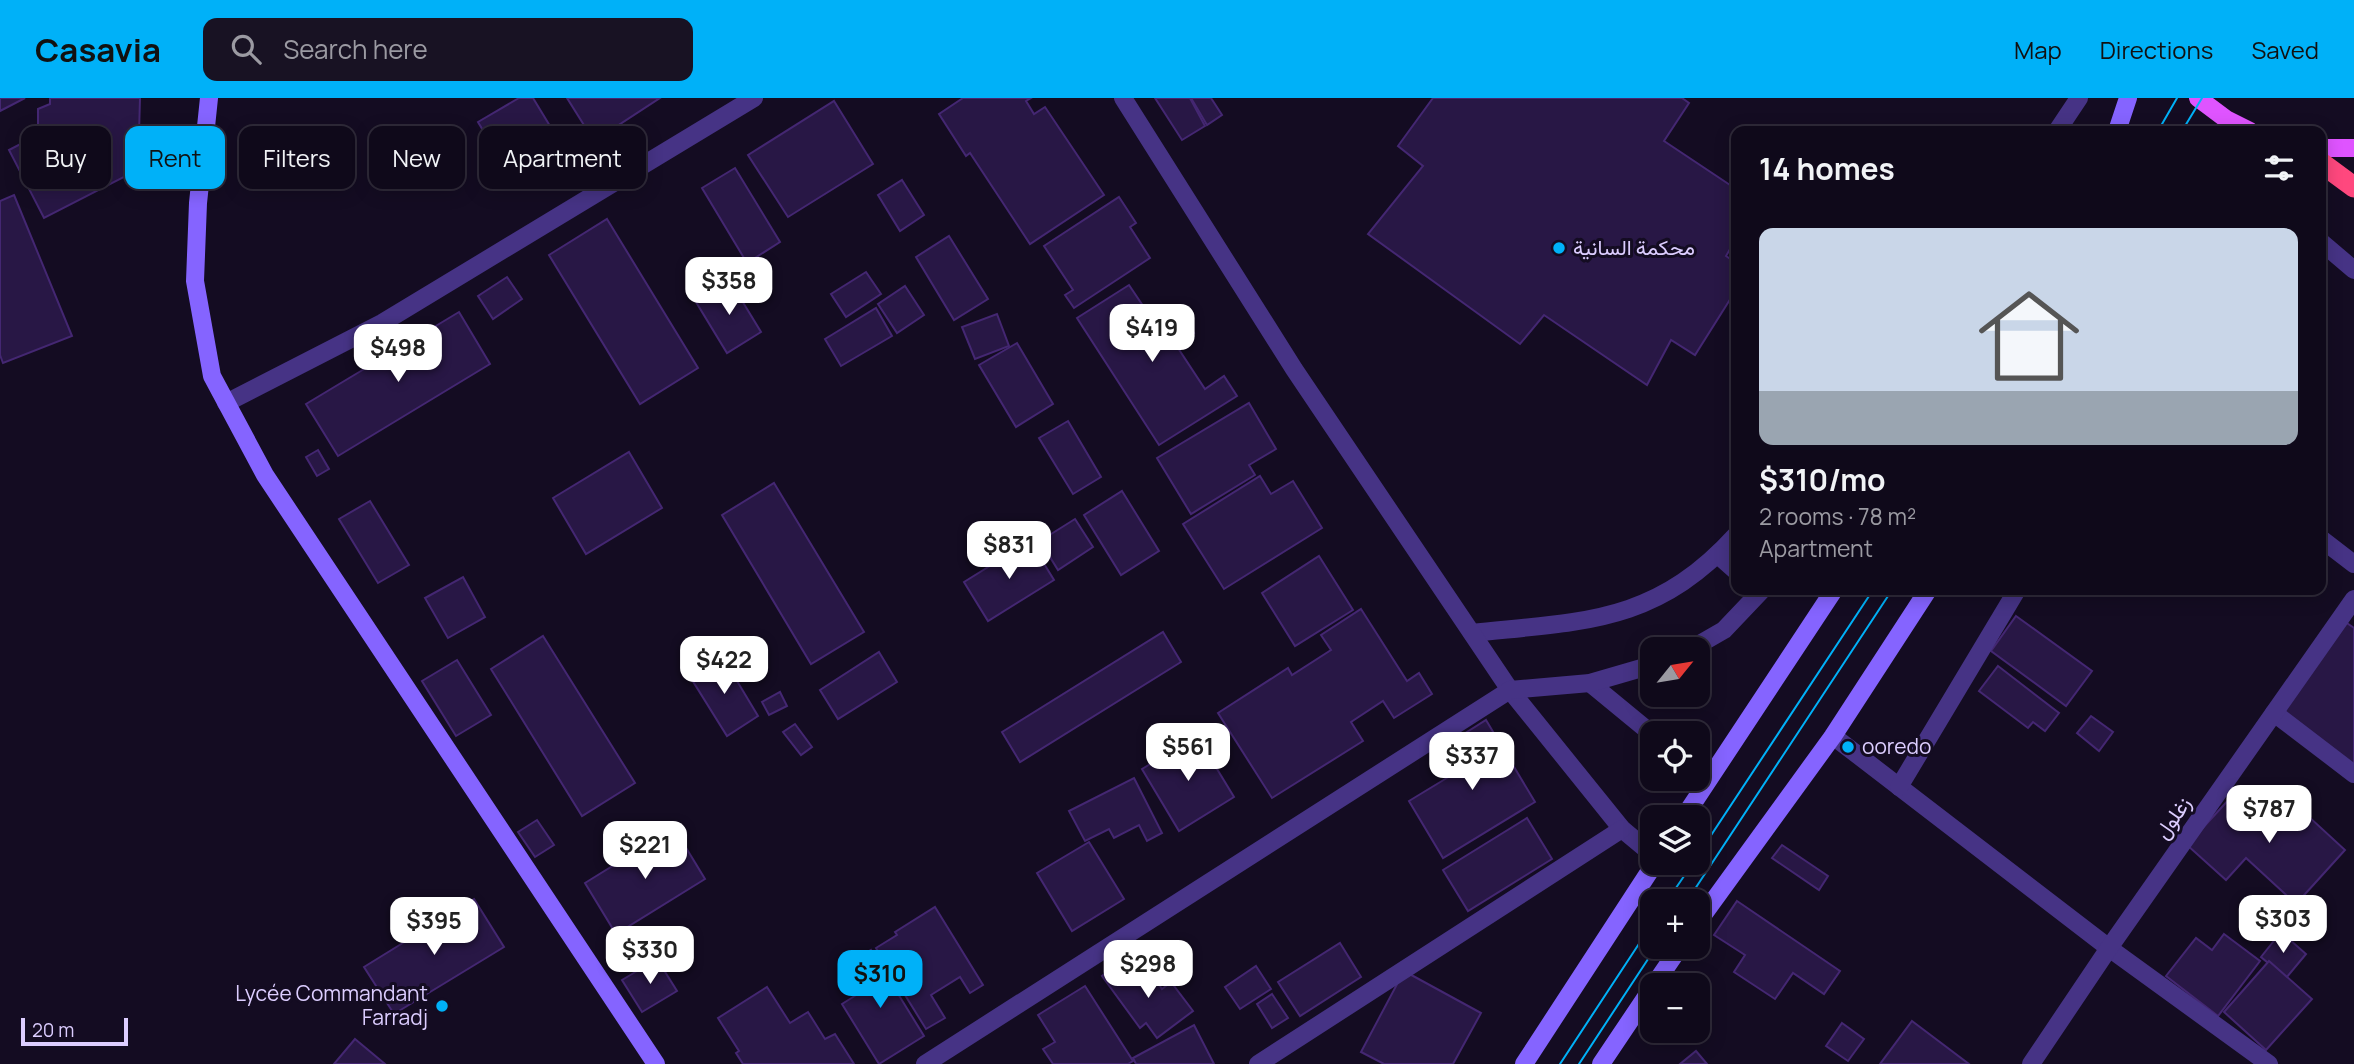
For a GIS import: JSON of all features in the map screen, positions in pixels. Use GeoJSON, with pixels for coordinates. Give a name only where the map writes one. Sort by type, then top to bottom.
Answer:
{"type":"FeatureCollection","features":[{"type":"Feature","properties":{"kind":"highway"},"geometry":{"type":"LineString","coordinates":[[2326,166],[2354,187]]}},
{"type":"Feature","properties":{"kind":"main road"},"geometry":{"type":"LineString","coordinates":[[209,98],[198,203],[195,281],[212,376],[265,475],[656,1064]]}},
{"type":"Feature","properties":{"kind":"main road"},"geometry":{"type":"LineString","coordinates":[[2119,126],[2128,98]]}},
{"type":"Feature","properties":{"kind":"main road"},"geometry":{"type":"LineString","coordinates":[[2198,98],[2240,126]]}},
{"type":"Feature","properties":{"kind":"main road"},"geometry":{"type":"LineString","coordinates":[[2326,148],[2354,148]]}},
{"type":"Feature","properties":{"kind":"main road"},"geometry":{"type":"LineString","coordinates":[[1692,805],[1831,595]]}},
{"type":"Feature","properties":{"kind":"main road"},"geometry":{"type":"LineString","coordinates":[[1710,905],[1833,736],[1925,595]]}},
{"type":"Feature","properties":{"kind":"main road"},"geometry":{"type":"LineString","coordinates":[[1524,1064],[1648,875]]}},
{"type":"Feature","properties":{"kind":"main road"},"geometry":{"type":"LineString","coordinates":[[1601,1064],[1640,1006]]}},
{"type":"Feature","properties":{"kind":"street"},"geometry":{"type":"LineString","coordinates":[[226,403],[383,323],[754,98]]}},
{"type":"Feature","properties":{"kind":"street"},"geometry":{"type":"LineString","coordinates":[[1123,98],[1294,369],[1510,690],[1622,829],[1640,844]]}},
{"type":"Feature","properties":{"kind":"street"},"geometry":{"type":"LineString","coordinates":[[2060,126],[2079,98]]}},
{"type":"Feature","properties":{"kind":"street"},"geometry":{"type":"LineString","coordinates":[[2326,246],[2354,270]]}},
{"type":"Feature","properties":{"kind":"street"},"geometry":{"type":"LineString","coordinates":[[1472,633],[1592,621],[1630,611],[1664,595],[1694,576],[1731,541]]}},
{"type":"Feature","properties":{"kind":"street"},"geometry":{"type":"LineString","coordinates":[[2326,543],[2354,564]]}},
{"type":"Feature","properties":{"kind":"street"},"geometry":{"type":"LineString","coordinates":[[1718,555],[1731,567]]}},
{"type":"Feature","properties":{"kind":"street"},"geometry":{"type":"LineString","coordinates":[[1710,637],[1724,629],[1756,595]]}},
{"type":"Feature","properties":{"kind":"street"},"geometry":{"type":"LineString","coordinates":[[1899,787],[2014,595]]}},
{"type":"Feature","properties":{"kind":"street","name":"زغلول"},"geometry":{"type":"LineString","coordinates":[[2031,1064],[2109,948],[2354,599]]}},
{"type":"Feature","properties":{"kind":"street"},"geometry":{"type":"LineString","coordinates":[[925,1064],[1510,690],[1590,683],[1640,669]]}},
{"type":"Feature","properties":{"kind":"street"},"geometry":{"type":"LineString","coordinates":[[1590,683],[1640,724]]}},
{"type":"Feature","properties":{"kind":"street"},"geometry":{"type":"LineString","coordinates":[[2274,713],[2354,774]]}},
{"type":"Feature","properties":{"kind":"street"},"geometry":{"type":"LineString","coordinates":[[1833,736],[2109,948],[2269,1064]]}},
{"type":"Feature","properties":{"kind":"street"},"geometry":{"type":"LineString","coordinates":[[1258,1064],[1622,829]]}},
{"type":"Feature","properties":{"kind":"building"},"geometry":{"type":"Polygon","coordinates":[[[0,98],[25,98],[0,111],[0,98]]]}},
{"type":"Feature","properties":{"kind":"building"},"geometry":{"type":"Polygon","coordinates":[[[50,98],[140,98],[139,126],[125,126],[124,177],[111,184],[111,126],[38,126],[38,109],[50,104],[50,98]]]}},
{"type":"Feature","properties":{"kind":"building"},"geometry":{"type":"Polygon","coordinates":[[[519,98],[533,98],[550,126],[480,126],[478,122],[519,98]]]}},
{"type":"Feature","properties":{"kind":"building"},"geometry":{"type":"Polygon","coordinates":[[[567,98],[660,98],[617,126],[585,126],[567,98]]]}},
{"type":"Feature","properties":{"kind":"building"},"geometry":{"type":"Polygon","coordinates":[[[963,98],[1031,98],[1026,101],[1034,114],[1045,107],[1104,195],[1030,244],[970,153],[966,156],[939,114],[963,98]]]}},
{"type":"Feature","properties":{"kind":"building"},"geometry":{"type":"Polygon","coordinates":[[[1155,98],[1190,98],[1205,126],[1182,140],[1155,98]]]}},
{"type":"Feature","properties":{"kind":"building"},"geometry":{"type":"Polygon","coordinates":[[[1191,98],[1211,98],[1222,115],[1207,125],[1191,98]]]}},
{"type":"Feature","properties":{"kind":"building","name":"محكمة السانية"},"geometry":{"type":"Polygon","coordinates":[[[1433,98],[1682,98],[1689,103],[1664,141],[1731,186],[1731,248],[1726,256],[1731,260],[1731,298],[1695,355],[1671,340],[1647,385],[1544,315],[1520,344],[1368,234],[1423,166],[1398,146],[1433,98]]]}},
{"type":"Feature","properties":{"kind":"building"},"geometry":{"type":"Polygon","coordinates":[[[834,101],[873,164],[788,217],[748,155],[834,101]]]}},
{"type":"Feature","properties":{"kind":"building"},"geometry":{"type":"Polygon","coordinates":[[[21,144],[21,173],[9,150],[21,144]]]}},
{"type":"Feature","properties":{"kind":"building"},"geometry":{"type":"Polygon","coordinates":[[[735,168],[780,242],[747,263],[702,188],[735,168]]]}},
{"type":"Feature","properties":{"kind":"building"},"geometry":{"type":"Polygon","coordinates":[[[902,180],[924,215],[900,231],[878,195],[902,180]]]}},
{"type":"Feature","properties":{"kind":"building"},"geometry":{"type":"Polygon","coordinates":[[[29,189],[101,189],[44,218],[29,189]]]}},
{"type":"Feature","properties":{"kind":"building"},"geometry":{"type":"Polygon","coordinates":[[[14,195],[72,336],[3,363],[0,355],[0,201],[14,195]]]}},
{"type":"Feature","properties":{"kind":"building"},"geometry":{"type":"Polygon","coordinates":[[[1119,197],[1136,223],[1130,227],[1150,258],[1074,308],[1065,295],[1073,290],[1044,246],[1119,197]]]}},
{"type":"Feature","properties":{"kind":"building"},"geometry":{"type":"Polygon","coordinates":[[[607,219],[698,368],[640,404],[549,255],[607,219]]]}},
{"type":"Feature","properties":{"kind":"building"},"geometry":{"type":"Polygon","coordinates":[[[949,236],[988,299],[954,320],[916,257],[949,236]]]}},
{"type":"Feature","properties":{"kind":"building"},"geometry":{"type":"Polygon","coordinates":[[[866,272],[881,294],[846,317],[831,294],[866,272]]]}},
{"type":"Feature","properties":{"kind":"building"},"geometry":{"type":"Polygon","coordinates":[[[507,277],[522,299],[493,319],[478,296],[507,277]]]}},
{"type":"Feature","properties":{"kind":"building"},"geometry":{"type":"Polygon","coordinates":[[[730,281],[761,332],[727,353],[696,302],[730,281]]]}},
{"type":"Feature","properties":{"kind":"building"},"geometry":{"type":"Polygon","coordinates":[[[1129,285],[1156,325],[1179,310],[1194,333],[1176,345],[1205,389],[1224,376],[1237,396],[1159,445],[1077,318],[1129,285]]]}},
{"type":"Feature","properties":{"kind":"building"},"geometry":{"type":"Polygon","coordinates":[[[905,286],[924,315],[897,333],[878,304],[905,286]]]}},
{"type":"Feature","properties":{"kind":"building"},"geometry":{"type":"Polygon","coordinates":[[[876,308],[892,336],[841,366],[825,339],[876,308]]]}},
{"type":"Feature","properties":{"kind":"building"},"geometry":{"type":"Polygon","coordinates":[[[459,312],[490,364],[338,456],[306,404],[459,312]]]}},
{"type":"Feature","properties":{"kind":"building"},"geometry":{"type":"Polygon","coordinates":[[[997,314],[1009,346],[975,359],[962,327],[997,314]]]}},
{"type":"Feature","properties":{"kind":"building"},"geometry":{"type":"Polygon","coordinates":[[[1017,343],[1053,404],[1016,427],[979,365],[1017,343]]]}},
{"type":"Feature","properties":{"kind":"building"},"geometry":{"type":"Polygon","coordinates":[[[1249,403],[1276,449],[1249,465],[1255,475],[1191,514],[1157,458],[1249,403]]]}},
{"type":"Feature","properties":{"kind":"building"},"geometry":{"type":"Polygon","coordinates":[[[1068,421],[1101,477],[1073,494],[1039,438],[1068,421]]]}},
{"type":"Feature","properties":{"kind":"building"},"geometry":{"type":"Polygon","coordinates":[[[318,450],[329,469],[317,476],[306,457],[318,450]]]}},
{"type":"Feature","properties":{"kind":"building"},"geometry":{"type":"Polygon","coordinates":[[[629,452],[662,508],[586,554],[553,498],[629,452]]]}},
{"type":"Feature","properties":{"kind":"building"},"geometry":{"type":"Polygon","coordinates":[[[1260,476],[1271,494],[1293,481],[1322,528],[1224,589],[1183,524],[1260,476]]]}},
{"type":"Feature","properties":{"kind":"building"},"geometry":{"type":"Polygon","coordinates":[[[774,483],[864,632],[811,664],[722,515],[774,483]]]}},
{"type":"Feature","properties":{"kind":"building"},"geometry":{"type":"Polygon","coordinates":[[[1122,491],[1159,551],[1121,575],[1084,515],[1122,491]]]}},
{"type":"Feature","properties":{"kind":"building"},"geometry":{"type":"Polygon","coordinates":[[[370,501],[409,565],[378,583],[339,519],[370,501]]]}},
{"type":"Feature","properties":{"kind":"building"},"geometry":{"type":"Polygon","coordinates":[[[1075,519],[1093,547],[1058,570],[1040,541],[1075,519]]]}},
{"type":"Feature","properties":{"kind":"building"},"geometry":{"type":"Polygon","coordinates":[[[1030,541],[1054,580],[988,621],[964,582],[1030,541]]]}},
{"type":"Feature","properties":{"kind":"building"},"geometry":{"type":"Polygon","coordinates":[[[1319,556],[1353,610],[1295,646],[1262,593],[1319,556]]]}},
{"type":"Feature","properties":{"kind":"building"},"geometry":{"type":"Polygon","coordinates":[[[463,577],[485,617],[448,638],[425,598],[463,577]]]}},
{"type":"Feature","properties":{"kind":"building"},"geometry":{"type":"Polygon","coordinates":[[[1361,609],[1407,681],[1419,673],[1432,694],[1394,718],[1383,701],[1351,722],[1363,741],[1272,798],[1218,713],[1288,668],[1292,675],[1331,650],[1321,635],[1361,609]]]}},
{"type":"Feature","properties":{"kind":"building"},"geometry":{"type":"Polygon","coordinates":[[[2016,616],[2092,671],[2066,706],[1991,651],[2016,616]]]}},
{"type":"Feature","properties":{"kind":"building"},"geometry":{"type":"Polygon","coordinates":[[[2341,619],[2354,628],[2354,773],[2273,713],[2341,619]]]}},
{"type":"Feature","properties":{"kind":"building"},"geometry":{"type":"Polygon","coordinates":[[[1163,632],[1181,662],[1020,762],[1002,732],[1163,632]]]}},
{"type":"Feature","properties":{"kind":"building"},"geometry":{"type":"Polygon","coordinates":[[[543,636],[635,783],[582,816],[491,669],[543,636]]]}},
{"type":"Feature","properties":{"kind":"building"},"geometry":{"type":"Polygon","coordinates":[[[879,652],[897,682],[838,719],[820,690],[879,652]]]}},
{"type":"Feature","properties":{"kind":"building"},"geometry":{"type":"Polygon","coordinates":[[[722,656],[758,716],[727,736],[689,675],[722,656]]]}},
{"type":"Feature","properties":{"kind":"building"},"geometry":{"type":"Polygon","coordinates":[[[457,660],[491,715],[456,736],[422,681],[457,660]]]}},
{"type":"Feature","properties":{"kind":"building"},"geometry":{"type":"Polygon","coordinates":[[[1998,666],[2059,713],[2045,731],[2033,722],[2028,728],[1979,691],[1998,666]]]}},
{"type":"Feature","properties":{"kind":"building"},"geometry":{"type":"Polygon","coordinates":[[[780,692],[787,706],[769,715],[762,702],[780,692]]]}},
{"type":"Feature","properties":{"kind":"building"},"geometry":{"type":"Polygon","coordinates":[[[2091,716],[2113,732],[2099,751],[2077,733],[2091,716]]]}},
{"type":"Feature","properties":{"kind":"building"},"geometry":{"type":"Polygon","coordinates":[[[1486,720],[1535,802],[1443,858],[1409,801],[1460,770],[1445,746],[1486,720]]]}},
{"type":"Feature","properties":{"kind":"building"},"geometry":{"type":"Polygon","coordinates":[[[795,724],[812,747],[801,755],[783,732],[795,724]]]}},
{"type":"Feature","properties":{"kind":"building"},"geometry":{"type":"Polygon","coordinates":[[[1197,736],[1234,797],[1179,831],[1142,769],[1197,736]]]}},
{"type":"Feature","properties":{"kind":"building"},"geometry":{"type":"Polygon","coordinates":[[[1134,778],[1162,833],[1147,841],[1139,825],[1114,838],[1109,829],[1085,841],[1069,811],[1134,778]]]}},
{"type":"Feature","properties":{"kind":"building"},"geometry":{"type":"Polygon","coordinates":[[[2283,793],[2345,850],[2296,904],[2246,858],[2226,880],[2187,845],[2233,795],[2259,819],[2283,793]]]}},
{"type":"Feature","properties":{"kind":"building"},"geometry":{"type":"Polygon","coordinates":[[[1527,818],[1552,859],[1468,911],[1443,870],[1527,818]]]}},
{"type":"Feature","properties":{"kind":"building"},"geometry":{"type":"Polygon","coordinates":[[[537,820],[554,845],[535,857],[518,832],[537,820]]]}},
{"type":"Feature","properties":{"kind":"building"},"geometry":{"type":"Polygon","coordinates":[[[674,828],[705,879],[616,934],[585,883],[674,828]]]}},
{"type":"Feature","properties":{"kind":"building"},"geometry":{"type":"Polygon","coordinates":[[[1089,842],[1124,899],[1072,931],[1037,873],[1089,842]]]}},
{"type":"Feature","properties":{"kind":"building"},"geometry":{"type":"Polygon","coordinates":[[[1782,845],[1828,876],[1819,890],[1772,858],[1782,845]]]}},
{"type":"Feature","properties":{"kind":"building"},"geometry":{"type":"Polygon","coordinates":[[[474,899],[504,947],[394,1014],[364,967],[474,899]]]}},
{"type":"Feature","properties":{"kind":"building"},"geometry":{"type":"Polygon","coordinates":[[[1737,901],[1840,971],[1824,994],[1793,973],[1775,999],[1734,972],[1745,955],[1714,935],[1737,901]]]}},
{"type":"Feature","properties":{"kind":"building"},"geometry":{"type":"Polygon","coordinates":[[[935,907],[983,985],[970,993],[960,977],[931,995],[945,1018],[926,1029],[876,948],[897,935],[895,932],[935,907]]]}},
{"type":"Feature","properties":{"kind":"building"},"geometry":{"type":"Polygon","coordinates":[[[2281,932],[2306,954],[2286,978],[2261,957],[2281,932]]]}},
{"type":"Feature","properties":{"kind":"building"},"geometry":{"type":"Polygon","coordinates":[[[2224,934],[2260,961],[2218,1016],[2166,976],[2196,938],[2212,950],[2224,934]]]}},
{"type":"Feature","properties":{"kind":"building"},"geometry":{"type":"Polygon","coordinates":[[[1340,943],[1361,977],[1300,1016],[1278,982],[1340,943]]]}},
{"type":"Feature","properties":{"kind":"building"},"geometry":{"type":"Polygon","coordinates":[[[871,950],[924,1036],[879,1064],[842,1004],[861,992],[845,966],[871,950]]]}},
{"type":"Feature","properties":{"kind":"building"},"geometry":{"type":"Polygon","coordinates":[[[657,959],[677,991],[642,1012],[622,980],[657,959]]]}},
{"type":"Feature","properties":{"kind":"building"},"geometry":{"type":"Polygon","coordinates":[[[2269,961],[2312,999],[2266,1050],[2224,1012],[2269,961]]]}},
{"type":"Feature","properties":{"kind":"building"},"geometry":{"type":"Polygon","coordinates":[[[1118,964],[1132,982],[1148,969],[1162,989],[1171,982],[1193,1011],[1157,1038],[1146,1023],[1140,1028],[1102,976],[1118,964]]]}},
{"type":"Feature","properties":{"kind":"building"},"geometry":{"type":"Polygon","coordinates":[[[1256,966],[1271,989],[1240,1009],[1225,987],[1256,966]]]}},
{"type":"Feature","properties":{"kind":"building"},"geometry":{"type":"Polygon","coordinates":[[[1404,971],[1481,1013],[1453,1064],[1384,1064],[1361,1052],[1404,971]]]}},
{"type":"Feature","properties":{"kind":"building"},"geometry":{"type":"Polygon","coordinates":[[[1085,986],[1133,1061],[1128,1064],[1053,1064],[1043,1049],[1055,1042],[1038,1015],[1085,986]]]}},
{"type":"Feature","properties":{"kind":"building"},"geometry":{"type":"Polygon","coordinates":[[[767,987],[790,1023],[808,1012],[825,1039],[835,1034],[854,1064],[743,1064],[736,1053],[739,1051],[718,1018],[767,987]]]}},
{"type":"Feature","properties":{"kind":"building"},"geometry":{"type":"Polygon","coordinates":[[[1272,994],[1288,1018],[1272,1028],[1257,1004],[1272,994]]]}},
{"type":"Feature","properties":{"kind":"building"},"geometry":{"type":"Polygon","coordinates":[[[1912,1021],[1969,1064],[1880,1064],[1912,1021]]]}},
{"type":"Feature","properties":{"kind":"building"},"geometry":{"type":"Polygon","coordinates":[[[1842,1023],[1864,1039],[1848,1061],[1826,1046],[1842,1023]]]}},
{"type":"Feature","properties":{"kind":"building"},"geometry":{"type":"Polygon","coordinates":[[[1194,1025],[1214,1064],[1136,1064],[1133,1058],[1194,1025]]]}},
{"type":"Feature","properties":{"kind":"building"},"geometry":{"type":"Polygon","coordinates":[[[355,1039],[385,1064],[334,1064],[355,1039]]]}},
{"type":"Feature","properties":{"kind":"building"},"geometry":{"type":"Polygon","coordinates":[[[1696,1051],[1707,1064],[1680,1064],[1696,1051]]]}},
{"type":"Feature","properties":{"kind":"tram line"},"geometry":{"type":"LineString","coordinates":[[2161,126],[2177,98]]}},
{"type":"Feature","properties":{"kind":"tram line"},"geometry":{"type":"LineString","coordinates":[[2185,126],[2202,98]]}},
{"type":"Feature","properties":{"kind":"tram line"},"geometry":{"type":"LineString","coordinates":[[1710,837],[1870,595]]}},
{"type":"Feature","properties":{"kind":"tram line"},"geometry":{"type":"LineString","coordinates":[[1695,889],[1889,595]]}},
{"type":"Feature","properties":{"kind":"tram line"},"geometry":{"type":"LineString","coordinates":[[1675,889],[1685,875]]}},
{"type":"Feature","properties":{"kind":"tram line"},"geometry":{"type":"LineString","coordinates":[[1560,1064],[1640,942]]}},
{"type":"Feature","properties":{"kind":"tram line"},"geometry":{"type":"LineString","coordinates":[[1579,1064],[1648,959]]}},
{"type":"Feature","properties":{"kind":"place","name":"محكمة السانية"},"geometry":{"type":"Point","coordinates":[1559,248]}},
{"type":"Feature","properties":{"kind":"place","name":"ooredo"},"geometry":{"type":"Point","coordinates":[1848,747]}},
{"type":"Feature","properties":{"kind":"place","name":"Lycée Commandant Farradj"},"geometry":{"type":"Point","coordinates":[442,1006]}}]}
